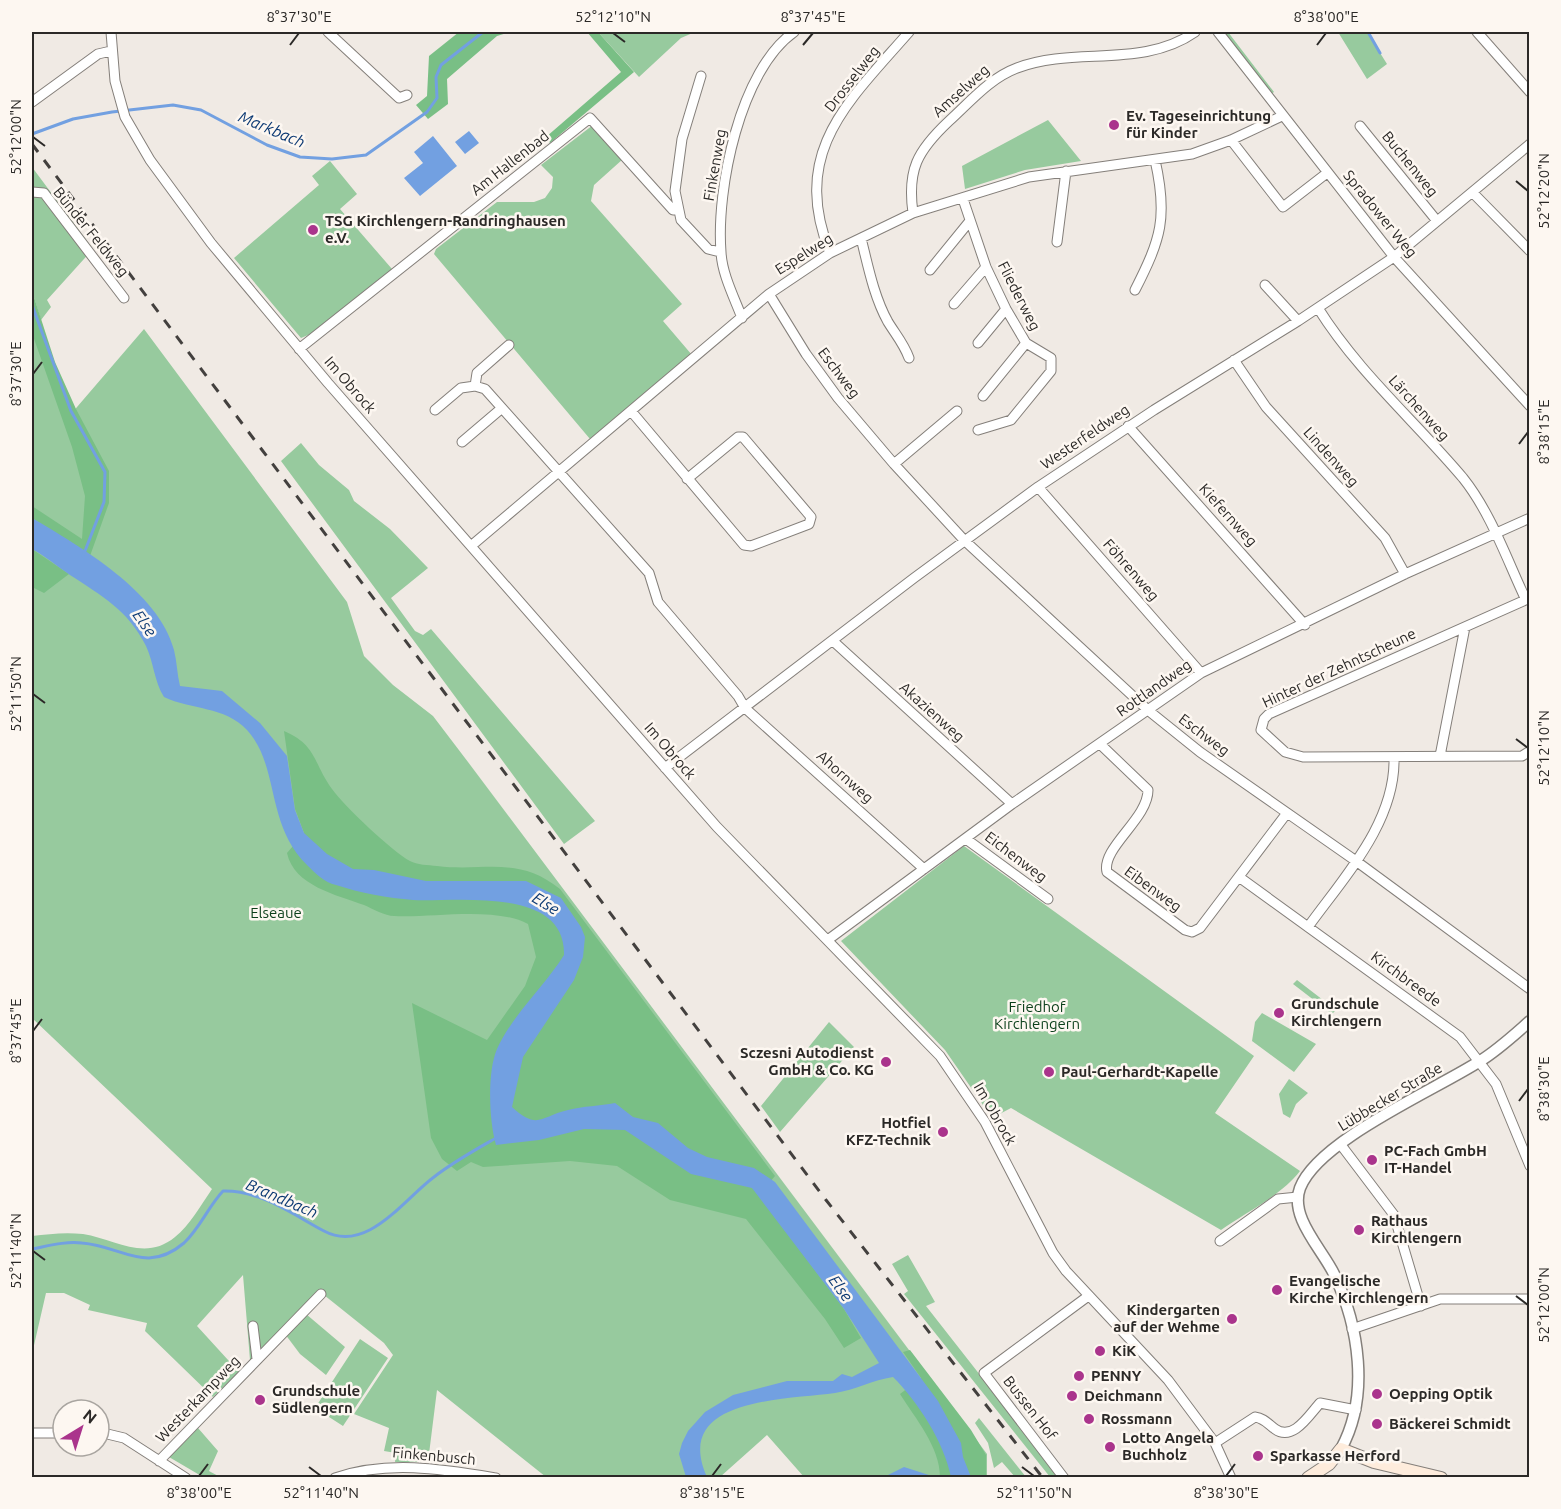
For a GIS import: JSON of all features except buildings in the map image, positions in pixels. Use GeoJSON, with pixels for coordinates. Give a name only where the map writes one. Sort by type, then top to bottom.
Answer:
{"type":"FeatureCollection","features":[{"type":"Feature","properties":{"kind":"main road"},"geometry":{"type":"LineString","coordinates":[[1308,1478],[1329,1464],[1341,1449],[1374,1462],[1441,1478]]}},
{"type":"Feature","properties":{"kind":"street","name":"Im Obrock"},"geometry":{"type":"LineString","coordinates":[[111,32],[111,51],[125,117],[150,160],[211,243],[298,349],[665,768],[761,873],[829,939],[940,1056],[985,1122],[1053,1253],[1087,1297],[1168,1380],[1215,1443],[1231,1478]]}},
{"type":"Feature","properties":{"kind":"street"},"geometry":{"type":"LineString","coordinates":[[328,32],[399,98],[407,95]]}},
{"type":"Feature","properties":{"kind":"street","name":"Finkenweg"},"geometry":{"type":"LineString","coordinates":[[742,318],[726,276],[720,252],[725,189],[741,110],[761,68],[773,51],[794,32]]}},
{"type":"Feature","properties":{"kind":"street","name":"Drosselweg"},"geometry":{"type":"LineString","coordinates":[[830,253],[822,231],[815,195],[822,153],[843,111],[909,32]]}},
{"type":"Feature","properties":{"kind":"street","name":"Amselweg"},"geometry":{"type":"LineString","coordinates":[[913,213],[910,187],[916,159],[942,127],[992,81],[1016,68],[1040,61],[1151,52],[1195,32]]}},
{"type":"Feature","properties":{"kind":"street","name":"Spradower Weg"},"geometry":{"type":"LineString","coordinates":[[1218,32],[1394,257],[1530,406]]}},
{"type":"Feature","properties":{"kind":"street"},"geometry":{"type":"LineString","coordinates":[[1477,32],[1530,92]]}},
{"type":"Feature","properties":{"kind":"street"},"geometry":{"type":"LineString","coordinates":[[32,102],[98,54],[111,51]]}},
{"type":"Feature","properties":{"kind":"street"},"geometry":{"type":"LineString","coordinates":[[677,210],[675,191],[677,163],[701,76]]}},
{"type":"Feature","properties":{"kind":"street","name":"Espelweg"},"geometry":{"type":"LineString","coordinates":[[471,546],[769,294],[830,253],[913,213],[1029,177],[1192,154],[1231,140],[1282,116]]}},
{"type":"Feature","properties":{"kind":"street","name":"Am Hallenbad"},"geometry":{"type":"LineString","coordinates":[[298,349],[590,118],[673,210],[677,210],[681,220],[708,249],[720,252]]}},
{"type":"Feature","properties":{"kind":"street","name":"Buchenweg"},"geometry":{"type":"LineString","coordinates":[[1360,126],[1437,221]]}},
{"type":"Feature","properties":{"kind":"street"},"geometry":{"type":"LineString","coordinates":[[1231,140],[1283,207],[1327,173]]}},
{"type":"Feature","properties":{"kind":"street","name":"Westerfeldweg"},"geometry":{"type":"LineString","coordinates":[[665,768],[964,540],[1038,487],[1128,426],[1298,321],[1394,257],[1530,144]]}},
{"type":"Feature","properties":{"kind":"street"},"geometry":{"type":"LineString","coordinates":[[1135,291],[1155,250],[1163,215],[1162,189],[1155,160]]}},
{"type":"Feature","properties":{"kind":"street"},"geometry":{"type":"LineString","coordinates":[[1057,242],[1066,171]]}},
{"type":"Feature","properties":{"kind":"street","name":"Bünder Feldweg"},"geometry":{"type":"LineString","coordinates":[[32,192],[44,194],[124,298]]}},
{"type":"Feature","properties":{"kind":"street"},"geometry":{"type":"LineString","coordinates":[[1473,193],[1530,251]]}},
{"type":"Feature","properties":{"kind":"street","name":"Fliederweg"},"geometry":{"type":"LineString","coordinates":[[963,199],[986,267],[1006,309],[1026,343],[1051,358],[1051,371],[1011,420],[978,430]]}},
{"type":"Feature","properties":{"kind":"street"},"geometry":{"type":"LineString","coordinates":[[930,270],[969,222]]}},
{"type":"Feature","properties":{"kind":"street"},"geometry":{"type":"LineString","coordinates":[[861,238],[874,291],[888,322],[903,342],[909,358]]}},
{"type":"Feature","properties":{"kind":"street"},"geometry":{"type":"LineString","coordinates":[[954,304],[986,267]]}},
{"type":"Feature","properties":{"kind":"street"},"geometry":{"type":"LineString","coordinates":[[1265,285],[1298,321]]}},
{"type":"Feature","properties":{"kind":"street","name":"Eschweg"},"geometry":{"type":"LineString","coordinates":[[769,294],[806,354],[838,398],[894,464],[964,540],[1149,711],[1200,752],[1356,861],[1530,989]]}},
{"type":"Feature","properties":{"kind":"street","name":"Lärchenweg"},"geometry":{"type":"LineString","coordinates":[[1318,308],[1340,343],[1464,480],[1495,532],[1528,599]]}},
{"type":"Feature","properties":{"kind":"street"},"geometry":{"type":"LineString","coordinates":[[978,343],[1006,309]]}},
{"type":"Feature","properties":{"kind":"street"},"geometry":{"type":"LineString","coordinates":[[983,396],[1026,343]]}},
{"type":"Feature","properties":{"kind":"street"},"geometry":{"type":"LineString","coordinates":[[435,410],[461,388],[475,386],[477,373],[509,345]]}},
{"type":"Feature","properties":{"kind":"street","name":"Lindenweg"},"geometry":{"type":"LineString","coordinates":[[1234,360],[1266,407],[1385,538],[1405,574]]}},
{"type":"Feature","properties":{"kind":"street","name":"Ahornweg"},"geometry":{"type":"LineString","coordinates":[[475,386],[485,389],[558,473],[565,476],[649,573],[658,602],[738,696],[745,708],[924,869]]}},
{"type":"Feature","properties":{"kind":"street"},"geometry":{"type":"LineString","coordinates":[[462,442],[502,408]]}},
{"type":"Feature","properties":{"kind":"street"},"geometry":{"type":"LineString","coordinates":[[631,411],[687,479],[744,545],[751,546],[809,524],[812,517],[744,437],[738,437],[687,479]]}},
{"type":"Feature","properties":{"kind":"street"},"geometry":{"type":"LineString","coordinates":[[894,464],[957,411]]}},
{"type":"Feature","properties":{"kind":"street","name":"Kiefernweg"},"geometry":{"type":"LineString","coordinates":[[1128,426],[1305,625]]}},
{"type":"Feature","properties":{"kind":"street","name":"Föhrenweg"},"geometry":{"type":"LineString","coordinates":[[1038,487],[1201,673]]}},
{"type":"Feature","properties":{"kind":"street","name":"Rottlandweg"},"geometry":{"type":"LineString","coordinates":[[829,939],[1012,804],[1201,673],[1305,625],[1405,574],[1530,518]]}},
{"type":"Feature","properties":{"kind":"street","name":"Hinter der Zehntscheune"},"geometry":{"type":"LineString","coordinates":[[1528,599],[1269,714],[1261,724],[1263,735],[1293,756],[1522,756],[1530,752]]}},
{"type":"Feature","properties":{"kind":"street"},"geometry":{"type":"LineString","coordinates":[[1440,756],[1465,627]]}},
{"type":"Feature","properties":{"kind":"street","name":"Akazienweg"},"geometry":{"type":"LineString","coordinates":[[833,641],[1012,804]]}},
{"type":"Feature","properties":{"kind":"street","name":"Eibenweg"},"geometry":{"type":"LineString","coordinates":[[1100,744],[1148,790],[1146,806],[1107,860],[1107,872],[1113,879],[1174,923],[1192,932],[1200,928],[1287,813]]}},
{"type":"Feature","properties":{"kind":"street"},"geometry":{"type":"LineString","coordinates":[[1308,927],[1356,861],[1390,796],[1394,757]]}},
{"type":"Feature","properties":{"kind":"street","name":"Eichenweg"},"geometry":{"type":"LineString","coordinates":[[966,838],[1048,899]]}},
{"type":"Feature","properties":{"kind":"street","name":"Kirchbreede"},"geometry":{"type":"LineString","coordinates":[[1239,877],[1460,1037],[1496,1083],[1526,1147],[1530,1166]]}},
{"type":"Feature","properties":{"kind":"street","name":"Lübbecker Straße"},"geometry":{"type":"LineString","coordinates":[[1298,1197],[1306,1178],[1341,1145],[1399,1106],[1481,1061],[1530,1021]]}},
{"type":"Feature","properties":{"kind":"street"},"geometry":{"type":"LineString","coordinates":[[1341,1145],[1394,1215],[1421,1306]]}},
{"type":"Feature","properties":{"kind":"street"},"geometry":{"type":"LineString","coordinates":[[1220,1241],[1278,1198],[1298,1197],[1300,1215],[1334,1274],[1352,1329],[1358,1372],[1356,1410],[1341,1449]]}},
{"type":"Feature","properties":{"kind":"street","name":"Westerkampweg"},"geometry":{"type":"LineString","coordinates":[[159,1461],[321,1294]]}},
{"type":"Feature","properties":{"kind":"street","name":"Bussen Hof"},"geometry":{"type":"LineString","coordinates":[[1064,1478],[984,1372],[1087,1297]]}},
{"type":"Feature","properties":{"kind":"street"},"geometry":{"type":"LineString","coordinates":[[1352,1329],[1440,1299],[1530,1299]]}},
{"type":"Feature","properties":{"kind":"street","name":"Westerkampweg"},"geometry":{"type":"LineString","coordinates":[[253,1326],[257,1359]]}},
{"type":"Feature","properties":{"kind":"street"},"geometry":{"type":"LineString","coordinates":[[1215,1443],[1255,1417],[1264,1420],[1282,1433],[1287,1433],[1301,1424],[1320,1403],[1356,1410]]}},
{"type":"Feature","properties":{"kind":"street"},"geometry":{"type":"LineString","coordinates":[[32,1433],[51,1433]]}},
{"type":"Feature","properties":{"kind":"street"},"geometry":{"type":"LineString","coordinates":[[111,1435],[124,1438],[186,1478]]}},
{"type":"Feature","properties":{"kind":"street","name":"Finkenbusch"},"geometry":{"type":"LineString","coordinates":[[335,1478],[360,1469],[396,1466],[496,1478]]}},
{"type":"Feature","properties":{"kind":"green space"},"geometry":{"type":"Polygon","coordinates":[[[459,32],[510,32],[497,36],[447,79],[448,104],[428,119],[416,105],[427,96],[429,56],[459,32]]]}},
{"type":"Feature","properties":{"kind":"green space"},"geometry":{"type":"Polygon","coordinates":[[[587,32],[598,32],[634,72],[550,143],[546,137],[621,72],[587,32]]]}},
{"type":"Feature","properties":{"kind":"green space"},"geometry":{"type":"Polygon","coordinates":[[[598,32],[695,32],[681,38],[639,77],[598,32]]]}},
{"type":"Feature","properties":{"kind":"green space"},"geometry":{"type":"Polygon","coordinates":[[[1223,32],[1228,32],[1274,92],[1271,94],[1223,32]]]}},
{"type":"Feature","properties":{"kind":"green space"},"geometry":{"type":"Polygon","coordinates":[[[1338,32],[1367,32],[1387,64],[1367,79],[1338,32]]]}},
{"type":"Feature","properties":{"kind":"green space"},"geometry":{"type":"Polygon","coordinates":[[[1048,120],[1081,161],[1025,170],[965,189],[962,166],[1048,120]]]}},
{"type":"Feature","properties":{"kind":"green space"},"geometry":{"type":"Polygon","coordinates":[[[593,125],[623,159],[594,185],[591,201],[682,304],[663,321],[692,355],[590,439],[434,254],[436,249],[497,202],[534,202],[545,198],[552,188],[553,177],[541,165],[593,125]]]}},
{"type":"Feature","properties":{"kind":"green space","name":"TSG Kirchlengern-Randringhausen e.V."},"geometry":{"type":"Polygon","coordinates":[[[330,161],[357,194],[340,209],[392,269],[313,333],[301,338],[234,258],[319,185],[312,176],[330,161]]]}},
{"type":"Feature","properties":{"kind":"green space"},"geometry":{"type":"Polygon","coordinates":[[[32,167],[93,249],[47,300],[51,307],[41,320],[32,291],[32,167]]]}},
{"type":"Feature","properties":{"kind":"green space"},"geometry":{"type":"Polygon","coordinates":[[[32,291],[55,362],[76,409],[109,471],[109,503],[90,556],[32,518],[32,506],[82,539],[85,496],[72,447],[32,333],[32,291]]]}},
{"type":"Feature","properties":{"kind":"green space","name":"Elseaue"},"geometry":{"type":"Polygon","coordinates":[[[32,308],[71,414],[144,329],[347,602],[364,656],[393,685],[433,716],[468,762],[987,1454],[987,1477],[804,1477],[767,1435],[720,1477],[546,1477],[437,1390],[428,1462],[395,1462],[396,1453],[384,1451],[389,1428],[354,1414],[393,1355],[384,1343],[319,1291],[250,1360],[243,1275],[197,1326],[239,1372],[213,1397],[145,1331],[147,1323],[88,1310],[90,1305],[64,1293],[46,1293],[32,1354],[32,1236],[83,1234],[130,1247],[152,1248],[164,1244],[186,1227],[212,1189],[32,1018],[32,308]]]}},
{"type":"Feature","properties":{"kind":"green space"},"geometry":{"type":"Polygon","coordinates":[[[301,443],[319,465],[349,490],[354,501],[390,529],[428,568],[391,598],[415,631],[423,635],[431,629],[595,821],[564,844],[281,461],[301,443]]]}},
{"type":"Feature","properties":{"kind":"green space"},"geometry":{"type":"Polygon","coordinates":[[[32,549],[69,574],[44,593],[32,587],[32,549]]]}},
{"type":"Feature","properties":{"kind":"green space"},"geometry":{"type":"Polygon","coordinates":[[[284,731],[295,736],[309,749],[326,780],[346,806],[410,861],[423,865],[515,868],[545,878],[560,889],[775,1176],[759,1195],[844,1309],[861,1338],[844,1348],[825,1319],[746,1219],[670,1200],[617,1166],[570,1161],[483,1167],[471,1162],[457,1171],[442,1159],[431,1138],[412,1003],[487,1040],[525,986],[536,957],[528,924],[498,915],[481,914],[390,916],[318,888],[298,874],[287,853],[304,833],[295,809],[284,731]]]}},
{"type":"Feature","properties":{"kind":"green space","name":"Friedhof Kirchlengern"},"geometry":{"type":"Polygon","coordinates":[[[964,846],[1254,1056],[1215,1113],[1300,1171],[1284,1188],[1221,1230],[1011,1108],[992,1118],[945,1050],[841,941],[964,846]]]}},
{"type":"Feature","properties":{"kind":"green space"},"geometry":{"type":"Polygon","coordinates":[[[1297,980],[1336,1010],[1332,1014],[1293,984],[1297,980]]]}},
{"type":"Feature","properties":{"kind":"green space"},"geometry":{"type":"Polygon","coordinates":[[[1262,1013],[1316,1044],[1294,1072],[1252,1041],[1255,1022],[1262,1013]]]}},
{"type":"Feature","properties":{"kind":"green space"},"geometry":{"type":"Polygon","coordinates":[[[829,1022],[854,1047],[780,1132],[761,1106],[829,1022]]]}},
{"type":"Feature","properties":{"kind":"green space"},"geometry":{"type":"Polygon","coordinates":[[[1289,1079],[1308,1093],[1296,1104],[1290,1118],[1283,1114],[1279,1094],[1289,1079]]]}},
{"type":"Feature","properties":{"kind":"green space"},"geometry":{"type":"Polygon","coordinates":[[[908,1255],[935,1302],[926,1306],[1060,1477],[1050,1477],[904,1294],[908,1291],[892,1264],[908,1255]]]}},
{"type":"Feature","properties":{"kind":"green space"},"geometry":{"type":"Polygon","coordinates":[[[306,1314],[345,1347],[326,1375],[300,1354],[285,1334],[306,1314]]]}},
{"type":"Feature","properties":{"kind":"green space"},"geometry":{"type":"Polygon","coordinates":[[[360,1339],[388,1358],[343,1426],[315,1408],[360,1339]]]}},
{"type":"Feature","properties":{"kind":"green space"},"geometry":{"type":"Polygon","coordinates":[[[910,1350],[971,1430],[986,1455],[986,1477],[940,1477],[936,1455],[931,1444],[900,1394],[921,1378],[903,1352],[910,1350]]]}},
{"type":"Feature","properties":{"kind":"green space"},"geometry":{"type":"Polygon","coordinates":[[[979,1418],[1026,1477],[1015,1477],[1002,1462],[994,1468],[988,1443],[975,1423],[979,1418]]]}},
{"type":"Feature","properties":{"kind":"green space"},"geometry":{"type":"Polygon","coordinates":[[[198,1428],[218,1451],[209,1471],[220,1477],[203,1477],[169,1457],[198,1428]]]}},
{"type":"Feature","properties":{"kind":"water"},"geometry":{"type":"Polygon","coordinates":[[[469,131],[479,143],[465,154],[455,142],[469,131]]]}},
{"type":"Feature","properties":{"kind":"water"},"geometry":{"type":"Polygon","coordinates":[[[433,136],[457,166],[420,196],[404,178],[423,163],[414,152],[433,136]]]}},
{"type":"Feature","properties":{"kind":"water","name":"Else"},"geometry":{"type":"Polygon","coordinates":[[[32,518],[95,557],[135,590],[152,609],[166,629],[174,650],[180,686],[222,691],[260,723],[287,756],[295,810],[304,833],[327,854],[353,869],[374,870],[426,881],[526,881],[561,898],[581,927],[585,937],[583,957],[574,980],[523,1057],[512,1107],[528,1118],[540,1120],[574,1109],[615,1103],[633,1117],[658,1123],[688,1148],[707,1157],[754,1168],[775,1182],[938,1401],[961,1443],[963,1457],[971,1477],[951,1477],[948,1464],[929,1423],[912,1398],[893,1377],[835,1393],[764,1402],[740,1408],[719,1417],[705,1431],[700,1451],[707,1477],[686,1477],[679,1454],[688,1431],[705,1412],[733,1395],[787,1381],[833,1381],[842,1374],[852,1377],[879,1363],[844,1309],[752,1188],[691,1174],[625,1130],[584,1129],[539,1140],[496,1145],[492,1123],[490,1083],[497,1049],[511,1024],[564,955],[560,933],[548,918],[529,908],[506,902],[394,898],[345,888],[320,877],[294,849],[285,832],[264,761],[257,744],[247,730],[238,722],[218,712],[164,697],[146,646],[131,623],[103,597],[32,549],[32,518]]]}},
{"type":"Feature","properties":{"kind":"water"},"geometry":{"type":"Polygon","coordinates":[[[904,1467],[935,1477],[884,1477],[904,1467]]]}},
{"type":"Feature","properties":{"kind":"waterway","name":"Markbach"},"geometry":{"type":"LineString","coordinates":[[32,134],[73,119],[173,105],[201,110],[267,145],[300,157],[332,159],[366,155],[427,112],[437,98],[436,77],[441,65],[483,32]]}},
{"type":"Feature","properties":{"kind":"waterway"},"geometry":{"type":"LineString","coordinates":[[1368,32],[1380,53]]}},
{"type":"Feature","properties":{"kind":"waterway","name":"Markbach"},"geometry":{"type":"LineString","coordinates":[[32,305],[71,411],[105,472],[104,502],[83,556]]}},
{"type":"Feature","properties":{"kind":"waterway","name":"Brandbach"},"geometry":{"type":"LineString","coordinates":[[32,1249],[76,1243],[96,1245],[134,1256],[158,1257],[184,1243],[223,1191],[250,1194],[324,1231],[340,1236],[355,1236],[384,1221],[441,1172],[496,1138]]}},
{"type":"Feature","properties":{"kind":"railway"},"geometry":{"type":"LineString","coordinates":[[32,144],[826,1200],[1043,1478]]}},
{"type":"Feature","properties":{"kind":"place","name":"Ev. Tageseinrichtung für Kinder"},"geometry":{"type":"Point","coordinates":[1114,125]}},
{"type":"Feature","properties":{"kind":"place","name":"TSG Kirchlengern-Randringhausen e.V."},"geometry":{"type":"Point","coordinates":[313,230]}},
{"type":"Feature","properties":{"kind":"place","name":"Grundschule Kirchlengern"},"geometry":{"type":"Point","coordinates":[1279,1013]}},
{"type":"Feature","properties":{"kind":"place","name":"Sczesni Autodienst GmbH & Co. KG"},"geometry":{"type":"Point","coordinates":[886,1062]}},
{"type":"Feature","properties":{"kind":"place","name":"Paul-Gerhardt-Kapelle"},"geometry":{"type":"Point","coordinates":[1049,1072]}},
{"type":"Feature","properties":{"kind":"place","name":"Hotfiel KFZ-Technik"},"geometry":{"type":"Point","coordinates":[943,1132]}},
{"type":"Feature","properties":{"kind":"place","name":"PC-Fach GmbH IT-Handel"},"geometry":{"type":"Point","coordinates":[1372,1160]}},
{"type":"Feature","properties":{"kind":"place","name":"Rathaus Kirchlengern"},"geometry":{"type":"Point","coordinates":[1359,1230]}},
{"type":"Feature","properties":{"kind":"place","name":"Evangelische Kirche Kirchlengern"},"geometry":{"type":"Point","coordinates":[1277,1290]}},
{"type":"Feature","properties":{"kind":"place","name":"Kindergarten auf der Wehme"},"geometry":{"type":"Point","coordinates":[1232,1319]}},
{"type":"Feature","properties":{"kind":"place","name":"KiK"},"geometry":{"type":"Point","coordinates":[1100,1351]}},
{"type":"Feature","properties":{"kind":"place","name":"PENNY"},"geometry":{"type":"Point","coordinates":[1079,1376]}},
{"type":"Feature","properties":{"kind":"place","name":"Oepping Optik"},"geometry":{"type":"Point","coordinates":[1377,1394]}},
{"type":"Feature","properties":{"kind":"place","name":"Deichmann"},"geometry":{"type":"Point","coordinates":[1072,1396]}},
{"type":"Feature","properties":{"kind":"place","name":"Grundschule Südlengern"},"geometry":{"type":"Point","coordinates":[260,1400]}},
{"type":"Feature","properties":{"kind":"place","name":"Rossmann"},"geometry":{"type":"Point","coordinates":[1089,1419]}},
{"type":"Feature","properties":{"kind":"place","name":"Bäckerei Schmidt"},"geometry":{"type":"Point","coordinates":[1377,1424]}},
{"type":"Feature","properties":{"kind":"place","name":"Lotto Angela Buchholz"},"geometry":{"type":"Point","coordinates":[1110,1447]}},
{"type":"Feature","properties":{"kind":"place","name":"Sparkasse Herford"},"geometry":{"type":"Point","coordinates":[1258,1456]}}]}
